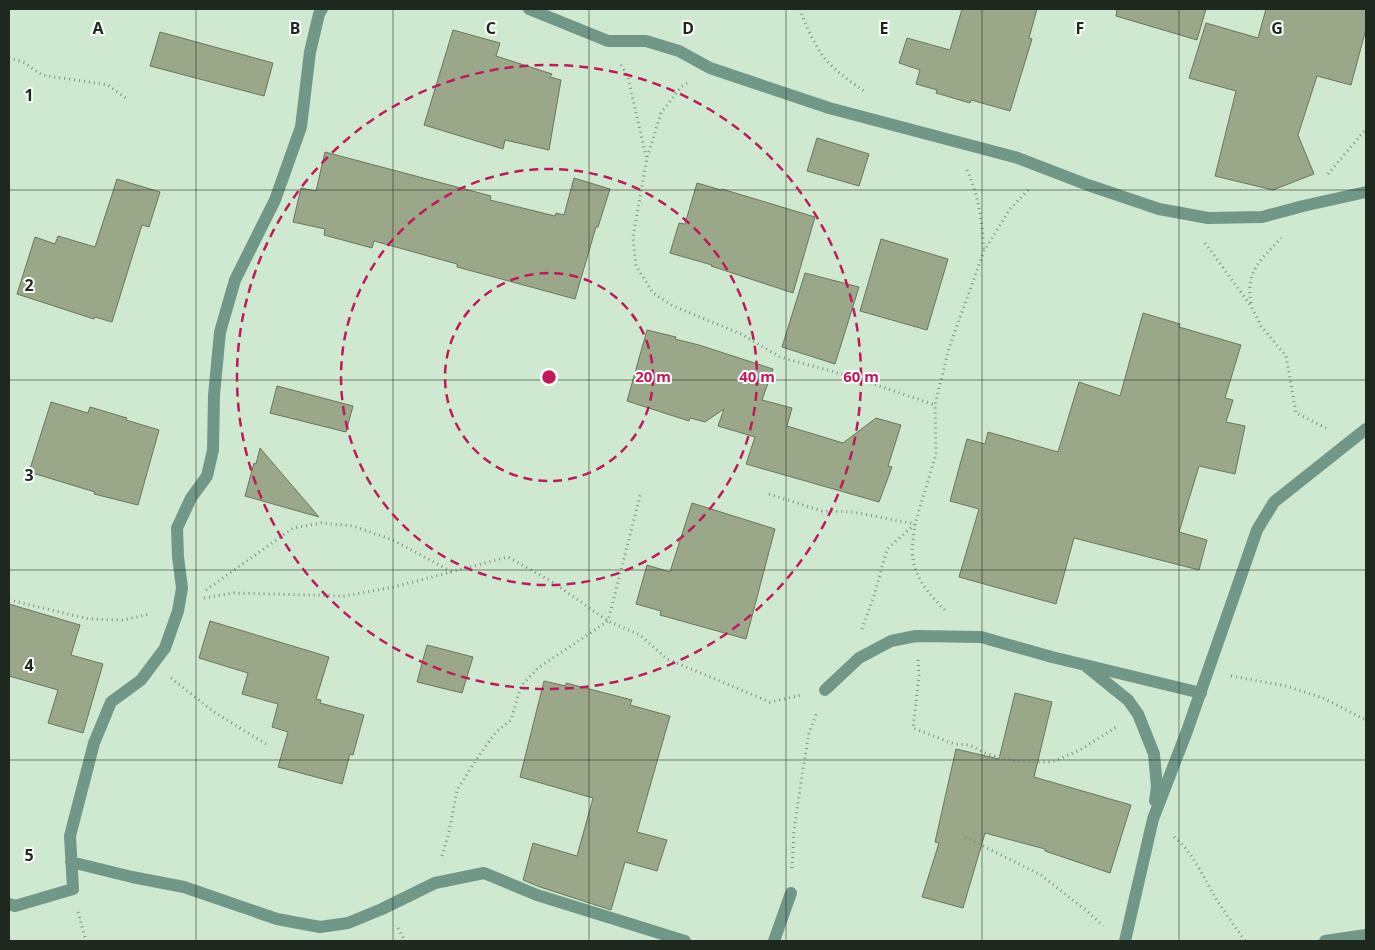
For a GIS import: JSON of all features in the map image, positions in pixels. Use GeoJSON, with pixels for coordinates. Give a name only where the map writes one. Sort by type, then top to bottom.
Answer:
{"type":"FeatureCollection","features":[{"type":"Feature","properties":{"kind":"street"},"geometry":{"type":"LineString","coordinates":[[9,904],[15,906],[73,889],[70,836],[97,734],[111,702],[141,680],[165,648],[178,611],[182,588],[177,528],[191,498],[207,476],[213,450],[214,395],[220,332],[235,280],[275,200],[301,127],[310,52],[319,14],[322,9]]}},
{"type":"Feature","properties":{"kind":"street"},"geometry":{"type":"LineString","coordinates":[[529,9],[608,41],[646,41],[679,51],[710,68],[829,108],[1018,158],[1088,185],[1159,209],[1208,218],[1262,217],[1366,192]]}},
{"type":"Feature","properties":{"kind":"street"},"geometry":{"type":"LineString","coordinates":[[1153,819],[1201,694],[1257,530],[1274,502],[1366,429]]}},
{"type":"Feature","properties":{"kind":"street"},"geometry":{"type":"LineString","coordinates":[[825,690],[859,658],[891,641],[916,636],[981,636],[1052,657],[1201,694]]}},
{"type":"Feature","properties":{"kind":"street"},"geometry":{"type":"LineString","coordinates":[[1083,664],[1128,700],[1138,714],[1154,754],[1157,787],[1153,819],[1125,941]]}},
{"type":"Feature","properties":{"kind":"street"},"geometry":{"type":"LineString","coordinates":[[71,862],[184,887],[277,919],[320,927],[348,923],[435,883],[484,873],[538,895],[685,941]]}},
{"type":"Feature","properties":{"kind":"street"},"geometry":{"type":"LineString","coordinates":[[774,941],[791,893]]}},
{"type":"Feature","properties":{"kind":"street"},"geometry":{"type":"LineString","coordinates":[[1325,941],[1366,935]]}},
{"type":"Feature","properties":{"kind":"path"},"geometry":{"type":"LineString","coordinates":[[800,9],[806,27],[826,60],[846,79],[870,95]]}},
{"type":"Feature","properties":{"kind":"path"},"geometry":{"type":"LineString","coordinates":[[608,41],[628,77],[647,158]]}},
{"type":"Feature","properties":{"kind":"path"},"geometry":{"type":"LineString","coordinates":[[9,58],[23,62],[42,75],[108,85],[127,99]]}},
{"type":"Feature","properties":{"kind":"path"},"geometry":{"type":"LineString","coordinates":[[710,68],[681,87],[660,113],[647,158],[633,237],[636,266],[653,293],[673,306],[741,334],[780,357],[856,378],[935,405]]}},
{"type":"Feature","properties":{"kind":"path"},"geometry":{"type":"LineString","coordinates":[[1303,206],[1366,129]]}},
{"type":"Feature","properties":{"kind":"path"},"geometry":{"type":"LineString","coordinates":[[943,138],[964,166],[974,184],[982,220],[984,251]]}},
{"type":"Feature","properties":{"kind":"path"},"geometry":{"type":"LineString","coordinates":[[981,636],[957,621],[934,600],[920,579],[912,559],[915,524],[936,454],[935,405],[949,348],[984,251],[1010,209],[1029,189],[1018,158]]}},
{"type":"Feature","properties":{"kind":"path"},"geometry":{"type":"LineString","coordinates":[[1178,213],[1208,246],[1251,306],[1261,326],[1286,356],[1296,413],[1334,432],[1355,437]]}},
{"type":"Feature","properties":{"kind":"path"},"geometry":{"type":"LineString","coordinates":[[1251,306],[1248,290],[1251,275],[1262,259],[1285,233]]}},
{"type":"Feature","properties":{"kind":"path"},"geometry":{"type":"LineString","coordinates":[[435,883],[449,832],[457,790],[496,732],[511,720],[521,686],[538,668],[608,621],[641,492]]}},
{"type":"Feature","properties":{"kind":"path"},"geometry":{"type":"LineString","coordinates":[[769,494],[822,511],[853,512],[915,524]]}},
{"type":"Feature","properties":{"kind":"path"},"geometry":{"type":"LineString","coordinates":[[9,600],[89,619],[123,620],[158,612],[209,589],[293,528],[321,523],[352,526],[393,540],[452,572]]}},
{"type":"Feature","properties":{"kind":"path"},"geometry":{"type":"LineString","coordinates":[[860,633],[874,596],[887,549],[915,524]]}},
{"type":"Feature","properties":{"kind":"path"},"geometry":{"type":"LineString","coordinates":[[180,602],[234,593],[344,596],[394,587],[508,557],[554,583],[608,621],[640,635],[667,659],[770,702],[825,690]]}},
{"type":"Feature","properties":{"kind":"path"},"geometry":{"type":"LineString","coordinates":[[916,636],[919,676],[913,728],[954,744],[969,745],[987,754],[1021,762],[1052,762],[1080,750],[1138,714]]}},
{"type":"Feature","properties":{"kind":"path"},"geometry":{"type":"LineString","coordinates":[[153,664],[214,712],[266,744]]}},
{"type":"Feature","properties":{"kind":"path"},"geometry":{"type":"LineString","coordinates":[[1208,671],[1286,686],[1323,698],[1366,720]]}},
{"type":"Feature","properties":{"kind":"path"},"geometry":{"type":"LineString","coordinates":[[791,893],[794,831],[809,733],[825,690]]}},
{"type":"Feature","properties":{"kind":"path"},"geometry":{"type":"LineString","coordinates":[[1153,819],[1180,842],[1199,866],[1215,897],[1245,941]]}},
{"type":"Feature","properties":{"kind":"path"},"geometry":{"type":"LineString","coordinates":[[965,837],[1041,875],[1088,912],[1107,930]]}},
{"type":"Feature","properties":{"kind":"building"},"geometry":{"type":"Polygon","coordinates":[[[962,9],[1037,9],[1029,38],[1032,39],[1010,111],[971,100],[970,103],[936,93],[937,90],[916,84],[920,70],[899,63],[907,38],[950,50],[962,9]]]}},
{"type":"Feature","properties":{"kind":"building"},"geometry":{"type":"Polygon","coordinates":[[[1117,9],[1206,9],[1197,40],[1116,16],[1117,9]]]}},
{"type":"Feature","properties":{"kind":"building"},"geometry":{"type":"Polygon","coordinates":[[[1266,9],[1366,9],[1366,29],[1351,85],[1317,76],[1298,135],[1314,174],[1273,190],[1215,176],[1236,91],[1189,78],[1206,23],[1258,38],[1266,9]]]}},
{"type":"Feature","properties":{"kind":"building"},"geometry":{"type":"Polygon","coordinates":[[[453,30],[500,43],[496,56],[552,74],[550,77],[561,80],[549,150],[505,140],[503,149],[424,125],[453,30]]]}},
{"type":"Feature","properties":{"kind":"building"},"geometry":{"type":"Polygon","coordinates":[[[160,32],[273,63],[264,96],[150,66],[160,32]]]}},
{"type":"Feature","properties":{"kind":"building"},"geometry":{"type":"Polygon","coordinates":[[[817,138],[869,154],[859,186],[807,171],[817,138]]]}},
{"type":"Feature","properties":{"kind":"building"},"geometry":{"type":"Polygon","coordinates":[[[325,152],[491,196],[490,200],[555,216],[556,213],[564,215],[574,178],[610,189],[598,227],[596,227],[575,299],[457,267],[457,264],[374,241],[372,248],[324,235],[325,229],[293,222],[301,188],[316,191],[325,152]]]}},
{"type":"Feature","properties":{"kind":"building"},"geometry":{"type":"Polygon","coordinates":[[[117,179],[160,192],[149,227],[142,225],[112,322],[95,317],[94,319],[17,294],[35,237],[55,244],[58,236],[95,247],[117,179]]]}},
{"type":"Feature","properties":{"kind":"building"},"geometry":{"type":"Polygon","coordinates":[[[697,183],[815,217],[793,293],[712,265],[670,253],[679,223],[685,224],[697,183]]]}},
{"type":"Feature","properties":{"kind":"building"},"geometry":{"type":"Polygon","coordinates":[[[881,239],[948,259],[927,330],[860,311],[881,239]]]}},
{"type":"Feature","properties":{"kind":"building"},"geometry":{"type":"Polygon","coordinates":[[[805,273],[859,287],[835,364],[782,347],[805,273]]]}},
{"type":"Feature","properties":{"kind":"building"},"geometry":{"type":"Polygon","coordinates":[[[1143,313],[1180,324],[1179,327],[1241,345],[1225,398],[1233,400],[1226,422],[1245,426],[1235,474],[1199,466],[1179,532],[1207,540],[1199,570],[1074,538],[1056,604],[959,577],[979,509],[950,501],[967,439],[985,444],[988,432],[1058,452],[1079,382],[1120,396],[1143,313]]]}},
{"type":"Feature","properties":{"kind":"building"},"geometry":{"type":"Polygon","coordinates":[[[647,330],[676,337],[675,339],[773,369],[762,400],[792,408],[787,426],[843,443],[876,418],[901,425],[888,466],[892,467],[879,502],[746,464],[755,437],[718,426],[724,409],[705,422],[690,418],[689,421],[627,401],[647,330]]]}},
{"type":"Feature","properties":{"kind":"building"},"geometry":{"type":"Polygon","coordinates":[[[277,386],[353,406],[346,432],[270,413],[277,386]]]}},
{"type":"Feature","properties":{"kind":"building"},"geometry":{"type":"Polygon","coordinates":[[[51,402],[88,413],[90,407],[159,430],[138,505],[94,494],[95,492],[29,472],[51,402]]]}},
{"type":"Feature","properties":{"kind":"building"},"geometry":{"type":"Polygon","coordinates":[[[260,448],[319,517],[245,496],[260,448]]]}},
{"type":"Feature","properties":{"kind":"building"},"geometry":{"type":"Polygon","coordinates":[[[692,503],[775,529],[746,639],[660,615],[661,611],[636,604],[647,565],[670,572],[692,503]]]}},
{"type":"Feature","properties":{"kind":"building"},"geometry":{"type":"Polygon","coordinates":[[[9,604],[80,625],[71,655],[103,664],[83,733],[48,723],[58,690],[9,676],[9,604]]]}},
{"type":"Feature","properties":{"kind":"building"},"geometry":{"type":"Polygon","coordinates":[[[210,621],[329,657],[316,699],[321,700],[320,703],[364,715],[353,755],[350,754],[342,784],[278,767],[288,732],[272,727],[278,704],[242,694],[248,673],[199,658],[210,621]]]}},
{"type":"Feature","properties":{"kind":"building"},"geometry":{"type":"Polygon","coordinates":[[[427,645],[473,657],[462,693],[417,682],[427,645]]]}},
{"type":"Feature","properties":{"kind":"building"},"geometry":{"type":"Polygon","coordinates":[[[544,681],[566,686],[566,683],[632,700],[630,705],[670,716],[637,832],[667,840],[657,871],[625,862],[611,910],[523,880],[533,843],[577,856],[593,798],[520,777],[544,681]]]}},
{"type":"Feature","properties":{"kind":"building"},"geometry":{"type":"Polygon","coordinates":[[[1015,693],[1052,702],[1034,777],[1131,805],[1110,873],[1045,851],[1045,849],[985,833],[963,908],[922,897],[939,843],[935,842],[956,749],[999,759],[1015,693]]]}}]}
